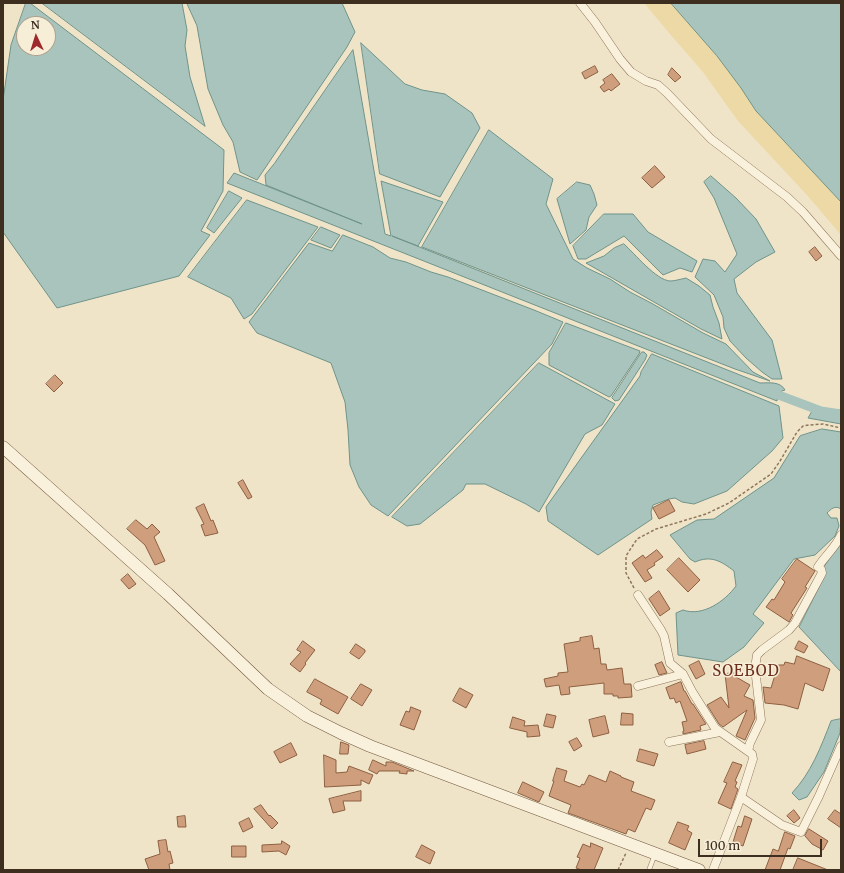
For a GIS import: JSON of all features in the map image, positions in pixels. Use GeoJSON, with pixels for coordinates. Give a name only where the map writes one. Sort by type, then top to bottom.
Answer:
{"type":"FeatureCollection","features":[{"type":"Feature","properties":{"kind":"street"},"geometry":{"type":"LineString","coordinates":[[580,3],[631,72],[646,81],[658,85],[711,139],[787,197],[804,212],[841,256]]}},
{"type":"Feature","properties":{"kind":"street"},"geometry":{"type":"LineString","coordinates":[[3,447],[168,594],[268,689],[307,716],[370,746],[698,870]]}},
{"type":"Feature","properties":{"kind":"street"},"geometry":{"type":"LineString","coordinates":[[748,751],[750,743],[761,720],[755,668],[757,655],[789,630],[795,623],[822,573],[821,569],[818,567],[828,552],[838,542],[841,535]]}},
{"type":"Feature","properties":{"kind":"street"},"geometry":{"type":"LineString","coordinates":[[638,595],[661,630],[670,663],[683,674],[715,728],[752,754],[753,760],[741,797],[713,870]]}},
{"type":"Feature","properties":{"kind":"street"},"geometry":{"type":"LineString","coordinates":[[638,686],[683,674]]}},
{"type":"Feature","properties":{"kind":"street"},"geometry":{"type":"LineString","coordinates":[[669,742],[720,732]]}},
{"type":"Feature","properties":{"kind":"street"},"geometry":{"type":"LineString","coordinates":[[741,797],[782,825],[801,832],[841,746]]}},
{"type":"Feature","properties":{"kind":"lane"},"geometry":{"type":"LineString","coordinates":[[649,870],[656,854]]}},
{"type":"Feature","properties":{"kind":"path"},"geometry":{"type":"LineString","coordinates":[[638,595],[626,574],[626,556],[637,539],[656,529],[706,514],[729,503],[771,474],[797,432],[803,426],[824,424],[841,428]]}},
{"type":"Feature","properties":{"kind":"path"},"geometry":{"type":"LineString","coordinates":[[618,870],[628,848]]}},
{"type":"Feature","properties":{"kind":"sand"},"geometry":{"type":"Polygon","coordinates":[[[644,3],[671,3],[717,56],[756,111],[841,202],[841,235],[807,195],[738,121],[703,72],[644,3]]]}},
{"type":"Feature","properties":{"kind":"water"},"geometry":{"type":"Polygon","coordinates":[[[26,3],[30,3],[47,16],[21,16],[26,3]]]}},
{"type":"Feature","properties":{"kind":"water"},"geometry":{"type":"Polygon","coordinates":[[[42,3],[182,3],[187,30],[185,46],[190,77],[205,126],[42,3]]]}},
{"type":"Feature","properties":{"kind":"water"},"geometry":{"type":"Polygon","coordinates":[[[187,3],[342,3],[355,32],[347,47],[257,180],[240,172],[233,142],[223,125],[208,89],[197,26],[187,3]]]}},
{"type":"Feature","properties":{"kind":"water"},"geometry":{"type":"Polygon","coordinates":[[[671,3],[841,3],[841,202],[756,111],[717,56],[671,3]]]}},
{"type":"Feature","properties":{"kind":"water"},"geometry":{"type":"Polygon","coordinates":[[[56,23],[224,150],[223,191],[201,231],[210,235],[179,276],[57,308],[3,232],[3,100],[11,45],[16,31],[16,56],[56,56],[56,23]]]}},
{"type":"Feature","properties":{"kind":"water"},"geometry":{"type":"Polygon","coordinates":[[[361,43],[405,84],[422,90],[445,94],[472,113],[480,128],[440,197],[380,174],[361,43]]]}},
{"type":"Feature","properties":{"kind":"water"},"geometry":{"type":"Polygon","coordinates":[[[353,50],[385,234],[391,236],[381,181],[443,202],[418,246],[392,236],[760,383],[780,385],[785,390],[779,392],[777,401],[227,183],[234,173],[362,224],[266,185],[265,175],[353,50]]]}},
{"type":"Feature","properties":{"kind":"water"},"geometry":{"type":"Polygon","coordinates":[[[489,130],[553,179],[546,204],[573,259],[703,333],[726,344],[753,372],[770,381],[735,369],[422,247],[489,130]]]}},
{"type":"Feature","properties":{"kind":"water"},"geometry":{"type":"Polygon","coordinates":[[[711,176],[736,198],[756,219],[775,252],[756,262],[734,279],[737,293],[772,340],[782,379],[772,379],[762,372],[730,341],[724,328],[723,317],[714,295],[695,277],[703,259],[715,261],[725,272],[737,254],[714,198],[704,182],[711,176]]]}},
{"type":"Feature","properties":{"kind":"water"},"geometry":{"type":"Polygon","coordinates":[[[577,182],[590,185],[597,205],[589,217],[586,230],[570,244],[557,199],[577,182]]]}},
{"type":"Feature","properties":{"kind":"water"},"geometry":{"type":"Polygon","coordinates":[[[229,191],[242,198],[214,233],[207,228],[229,191]]]}},
{"type":"Feature","properties":{"kind":"water"},"geometry":{"type":"Polygon","coordinates":[[[247,200],[318,227],[252,314],[244,319],[231,298],[188,277],[247,200]]]}},
{"type":"Feature","properties":{"kind":"water"},"geometry":{"type":"Polygon","coordinates":[[[604,214],[633,214],[648,232],[697,261],[692,272],[680,268],[663,275],[624,236],[586,259],[578,259],[573,246],[604,214]]]}},
{"type":"Feature","properties":{"kind":"water"},"geometry":{"type":"Polygon","coordinates":[[[321,227],[340,235],[331,248],[311,240],[321,227]]]}},
{"type":"Feature","properties":{"kind":"water"},"geometry":{"type":"Polygon","coordinates":[[[343,235],[373,247],[390,258],[448,277],[563,322],[552,344],[388,516],[371,505],[359,487],[350,465],[345,402],[331,363],[257,333],[249,322],[309,243],[332,251],[343,235]]]}},
{"type":"Feature","properties":{"kind":"water"},"geometry":{"type":"Polygon","coordinates":[[[624,244],[646,266],[664,280],[670,281],[686,278],[710,295],[719,323],[722,339],[701,329],[586,263],[604,256],[614,248],[624,244]]]}},
{"type":"Feature","properties":{"kind":"water"},"geometry":{"type":"Polygon","coordinates":[[[566,323],[640,351],[611,396],[609,397],[549,365],[549,353],[566,323]]]}},
{"type":"Feature","properties":{"kind":"water"},"geometry":{"type":"Polygon","coordinates":[[[642,352],[647,355],[645,360],[619,400],[615,401],[612,398],[642,352]]]}},
{"type":"Feature","properties":{"kind":"water"},"geometry":{"type":"Polygon","coordinates":[[[652,354],[779,406],[783,438],[772,451],[727,491],[694,504],[682,502],[675,498],[653,505],[651,512],[652,519],[598,555],[548,521],[546,507],[640,376],[652,354]]]}},
{"type":"Feature","properties":{"kind":"water"},"geometry":{"type":"Polygon","coordinates":[[[539,363],[615,404],[602,425],[585,434],[539,512],[485,484],[466,484],[463,490],[420,524],[407,526],[392,517],[539,363]]]}},
{"type":"Feature","properties":{"kind":"water"},"geometry":{"type":"Polygon","coordinates":[[[841,410],[841,424],[808,418],[812,411],[841,410]]]}},
{"type":"Feature","properties":{"kind":"water"},"geometry":{"type":"Polygon","coordinates":[[[822,429],[841,432],[841,509],[835,507],[827,513],[831,518],[837,518],[839,526],[835,536],[815,555],[794,559],[753,614],[764,623],[744,647],[723,662],[678,655],[676,613],[683,610],[691,612],[698,611],[713,606],[726,597],[736,586],[734,571],[725,564],[711,559],[695,562],[690,559],[670,535],[697,520],[714,519],[774,478],[800,436],[822,429]]]}},
{"type":"Feature","properties":{"kind":"water"},"geometry":{"type":"Polygon","coordinates":[[[841,543],[841,672],[799,627],[823,579],[824,567],[841,543]]]}},
{"type":"Feature","properties":{"kind":"water"},"geometry":{"type":"Polygon","coordinates":[[[841,719],[840,733],[824,772],[807,797],[799,800],[792,793],[805,777],[810,768],[831,721],[841,719]]]}},
{"type":"Feature","properties":{"kind":"building"},"geometry":{"type":"Polygon","coordinates":[[[595,66],[598,72],[585,79],[582,73],[595,66]]]}},
{"type":"Feature","properties":{"kind":"building"},"geometry":{"type":"Polygon","coordinates":[[[672,68],[681,77],[675,82],[668,75],[672,68]]]}},
{"type":"Feature","properties":{"kind":"building"},"geometry":{"type":"Polygon","coordinates":[[[612,74],[620,84],[611,91],[609,89],[604,92],[600,87],[605,83],[603,80],[612,74]]]}},
{"type":"Feature","properties":{"kind":"building"},"geometry":{"type":"Polygon","coordinates":[[[655,166],[665,177],[652,188],[642,178],[655,166]]]}},
{"type":"Feature","properties":{"kind":"building"},"geometry":{"type":"Polygon","coordinates":[[[815,247],[822,256],[816,261],[809,252],[815,247]]]}},
{"type":"Feature","properties":{"kind":"building"},"geometry":{"type":"Polygon","coordinates":[[[55,375],[63,383],[54,392],[46,384],[55,375]]]}},
{"type":"Feature","properties":{"kind":"building"},"geometry":{"type":"Polygon","coordinates":[[[243,480],[252,497],[248,499],[238,483],[243,480]]]}},
{"type":"Feature","properties":{"kind":"building"},"geometry":{"type":"Polygon","coordinates":[[[669,500],[675,511],[659,519],[653,508],[669,500]]]}},
{"type":"Feature","properties":{"kind":"building"},"geometry":{"type":"Polygon","coordinates":[[[204,504],[218,533],[205,536],[201,525],[204,524],[196,508],[204,504]]]}},
{"type":"Feature","properties":{"kind":"building"},"geometry":{"type":"Polygon","coordinates":[[[136,520],[147,529],[152,524],[160,532],[154,537],[165,561],[155,565],[145,545],[127,529],[136,520]]]}},
{"type":"Feature","properties":{"kind":"building"},"geometry":{"type":"Polygon","coordinates":[[[657,550],[663,557],[647,570],[652,578],[645,582],[632,563],[643,555],[645,558],[657,550]]]}},
{"type":"Feature","properties":{"kind":"building"},"geometry":{"type":"Polygon","coordinates":[[[679,558],[700,580],[688,592],[667,570],[679,558]]]}},
{"type":"Feature","properties":{"kind":"building"},"geometry":{"type":"Polygon","coordinates":[[[797,559],[815,571],[805,587],[807,588],[791,613],[793,615],[789,622],[766,607],[772,599],[774,600],[785,582],[782,579],[797,559]]]}},
{"type":"Feature","properties":{"kind":"building"},"geometry":{"type":"Polygon","coordinates":[[[128,574],[136,584],[129,589],[121,580],[128,574]]]}},
{"type":"Feature","properties":{"kind":"building"},"geometry":{"type":"Polygon","coordinates":[[[659,591],[670,609],[660,616],[649,599],[659,591]]]}},
{"type":"Feature","properties":{"kind":"building"},"geometry":{"type":"Polygon","coordinates":[[[592,636],[594,649],[599,648],[601,664],[606,664],[607,670],[622,668],[624,684],[631,684],[632,697],[618,698],[618,696],[613,696],[613,694],[604,694],[604,683],[569,687],[570,694],[561,695],[559,685],[546,687],[544,679],[558,676],[558,673],[568,672],[564,644],[580,641],[580,638],[592,636]]]}},
{"type":"Feature","properties":{"kind":"building"},"geometry":{"type":"Polygon","coordinates":[[[303,641],[315,650],[300,672],[290,664],[301,652],[297,650],[303,641]]]}},
{"type":"Feature","properties":{"kind":"building"},"geometry":{"type":"Polygon","coordinates":[[[799,641],[808,646],[804,653],[795,649],[799,641]]]}},
{"type":"Feature","properties":{"kind":"building"},"geometry":{"type":"Polygon","coordinates":[[[356,644],[365,650],[359,659],[350,653],[356,644]]]}},
{"type":"Feature","properties":{"kind":"building"},"geometry":{"type":"Polygon","coordinates":[[[797,656],[830,669],[823,691],[805,683],[798,709],[784,705],[765,703],[763,687],[771,688],[778,665],[784,665],[785,662],[794,664],[797,656]]]}},
{"type":"Feature","properties":{"kind":"building"},"geometry":{"type":"Polygon","coordinates":[[[699,661],[705,674],[696,679],[689,666],[699,661]]]}},
{"type":"Feature","properties":{"kind":"building"},"geometry":{"type":"Polygon","coordinates":[[[662,662],[667,673],[659,675],[655,665],[662,662]]]}},
{"type":"Feature","properties":{"kind":"building"},"geometry":{"type":"Polygon","coordinates":[[[735,673],[736,677],[750,685],[744,696],[753,700],[755,718],[745,740],[736,736],[747,710],[723,727],[719,724],[707,705],[721,697],[729,708],[725,674],[735,673]]]}},
{"type":"Feature","properties":{"kind":"building"},"geometry":{"type":"Polygon","coordinates":[[[315,679],[348,697],[338,714],[320,704],[322,700],[307,692],[315,679]]]}},
{"type":"Feature","properties":{"kind":"building"},"geometry":{"type":"Polygon","coordinates":[[[681,682],[684,691],[706,724],[700,726],[701,730],[683,734],[684,731],[682,722],[687,721],[680,701],[676,703],[674,698],[670,699],[666,688],[681,682]]]}},
{"type":"Feature","properties":{"kind":"building"},"geometry":{"type":"Polygon","coordinates":[[[361,684],[372,690],[362,706],[351,699],[361,684]]]}},
{"type":"Feature","properties":{"kind":"building"},"geometry":{"type":"Polygon","coordinates":[[[460,688],[473,695],[466,708],[453,701],[460,688]]]}},
{"type":"Feature","properties":{"kind":"building"},"geometry":{"type":"Polygon","coordinates":[[[411,707],[421,711],[414,730],[400,725],[406,711],[409,712],[411,707]]]}},
{"type":"Feature","properties":{"kind":"building"},"geometry":{"type":"Polygon","coordinates":[[[622,713],[633,714],[633,725],[621,725],[622,713]]]}},
{"type":"Feature","properties":{"kind":"building"},"geometry":{"type":"Polygon","coordinates":[[[547,714],[556,716],[553,728],[544,726],[547,714]]]}},
{"type":"Feature","properties":{"kind":"building"},"geometry":{"type":"Polygon","coordinates":[[[605,716],[609,733],[593,737],[589,720],[605,716]]]}},
{"type":"Feature","properties":{"kind":"building"},"geometry":{"type":"Polygon","coordinates":[[[513,717],[525,721],[524,726],[538,725],[540,736],[527,737],[527,732],[510,728],[513,717]]]}},
{"type":"Feature","properties":{"kind":"building"},"geometry":{"type":"Polygon","coordinates":[[[577,738],[582,746],[574,751],[569,742],[577,738]]]}},
{"type":"Feature","properties":{"kind":"building"},"geometry":{"type":"Polygon","coordinates":[[[704,741],[706,749],[687,754],[685,745],[704,741]]]}},
{"type":"Feature","properties":{"kind":"building"},"geometry":{"type":"Polygon","coordinates":[[[341,742],[349,745],[348,754],[340,754],[341,742]]]}},
{"type":"Feature","properties":{"kind":"building"},"geometry":{"type":"Polygon","coordinates":[[[291,743],[297,755],[280,763],[274,752],[291,743]]]}},
{"type":"Feature","properties":{"kind":"building"},"geometry":{"type":"Polygon","coordinates":[[[640,749],[658,754],[654,766],[637,761],[640,749]]]}},
{"type":"Feature","properties":{"kind":"building"},"geometry":{"type":"Polygon","coordinates":[[[324,755],[336,760],[336,773],[347,772],[349,766],[373,775],[369,784],[361,780],[361,785],[325,787],[324,755]]]}},
{"type":"Feature","properties":{"kind":"building"},"geometry":{"type":"Polygon","coordinates":[[[373,760],[386,766],[386,762],[392,762],[414,771],[407,771],[407,774],[399,773],[400,771],[379,771],[377,774],[369,770],[373,760]]]}},
{"type":"Feature","properties":{"kind":"building"},"geometry":{"type":"Polygon","coordinates":[[[733,762],[742,765],[735,781],[737,782],[735,787],[738,789],[731,809],[718,803],[727,783],[724,782],[733,762]]]}},
{"type":"Feature","properties":{"kind":"building"},"geometry":{"type":"Polygon","coordinates":[[[557,768],[567,771],[564,781],[580,787],[582,784],[584,785],[589,775],[606,782],[610,771],[634,782],[631,791],[655,800],[651,810],[646,808],[635,832],[628,829],[626,834],[568,813],[571,805],[549,796],[557,768]]]}},
{"type":"Feature","properties":{"kind":"building"},"geometry":{"type":"Polygon","coordinates":[[[523,782],[544,792],[539,802],[518,793],[523,782]]]}},
{"type":"Feature","properties":{"kind":"building"},"geometry":{"type":"Polygon","coordinates":[[[361,791],[361,801],[343,801],[345,810],[333,813],[329,799],[361,791]]]}},
{"type":"Feature","properties":{"kind":"building"},"geometry":{"type":"Polygon","coordinates":[[[261,805],[269,816],[270,815],[278,823],[272,829],[254,809],[261,805]]]}},
{"type":"Feature","properties":{"kind":"building"},"geometry":{"type":"Polygon","coordinates":[[[794,810],[800,818],[794,823],[787,816],[794,810]]]}},
{"type":"Feature","properties":{"kind":"building"},"geometry":{"type":"Polygon","coordinates":[[[835,810],[841,814],[841,828],[828,819],[835,810]]]}},
{"type":"Feature","properties":{"kind":"building"},"geometry":{"type":"Polygon","coordinates":[[[185,816],[186,827],[178,827],[177,817],[185,816]]]}},
{"type":"Feature","properties":{"kind":"building"},"geometry":{"type":"Polygon","coordinates":[[[745,816],[752,819],[743,846],[733,842],[738,826],[741,827],[745,816]]]}},
{"type":"Feature","properties":{"kind":"building"},"geometry":{"type":"Polygon","coordinates":[[[249,818],[253,827],[243,832],[239,823],[249,818]]]}},
{"type":"Feature","properties":{"kind":"building"},"geometry":{"type":"Polygon","coordinates":[[[678,822],[689,826],[687,830],[692,833],[685,850],[669,843],[678,822]]]}},
{"type":"Feature","properties":{"kind":"building"},"geometry":{"type":"Polygon","coordinates":[[[809,829],[828,841],[823,850],[812,844],[805,836],[809,829]]]}},
{"type":"Feature","properties":{"kind":"building"},"geometry":{"type":"Polygon","coordinates":[[[785,832],[795,836],[790,849],[788,848],[780,870],[765,870],[773,849],[778,851],[785,832]]]}},
{"type":"Feature","properties":{"kind":"building"},"geometry":{"type":"Polygon","coordinates":[[[166,840],[168,852],[170,851],[173,863],[169,864],[170,870],[149,870],[145,859],[160,854],[158,841],[166,840]]]}},
{"type":"Feature","properties":{"kind":"building"},"geometry":{"type":"Polygon","coordinates":[[[282,841],[290,846],[286,855],[279,851],[262,852],[262,845],[281,844],[282,841]]]}},
{"type":"Feature","properties":{"kind":"building"},"geometry":{"type":"Polygon","coordinates":[[[591,843],[603,848],[594,870],[582,870],[576,868],[580,858],[577,857],[583,844],[590,847],[591,843]]]}},
{"type":"Feature","properties":{"kind":"building"},"geometry":{"type":"Polygon","coordinates":[[[422,845],[435,852],[430,864],[416,857],[422,845]]]}},
{"type":"Feature","properties":{"kind":"building"},"geometry":{"type":"Polygon","coordinates":[[[232,846],[246,846],[246,857],[232,857],[232,846]]]}},
{"type":"Feature","properties":{"kind":"building"},"geometry":{"type":"Polygon","coordinates":[[[798,858],[828,870],[793,870],[798,858]]]}},
{"type":"Feature","properties":{"kind":"waterway"},"geometry":{"type":"LineString","coordinates":[[768,391],[821,411],[841,414]]}},
{"type":"Feature","properties":{"kind":"district","name":"SOEBOD"},"geometry":{"type":"Point","coordinates":[746,672]}}]}
